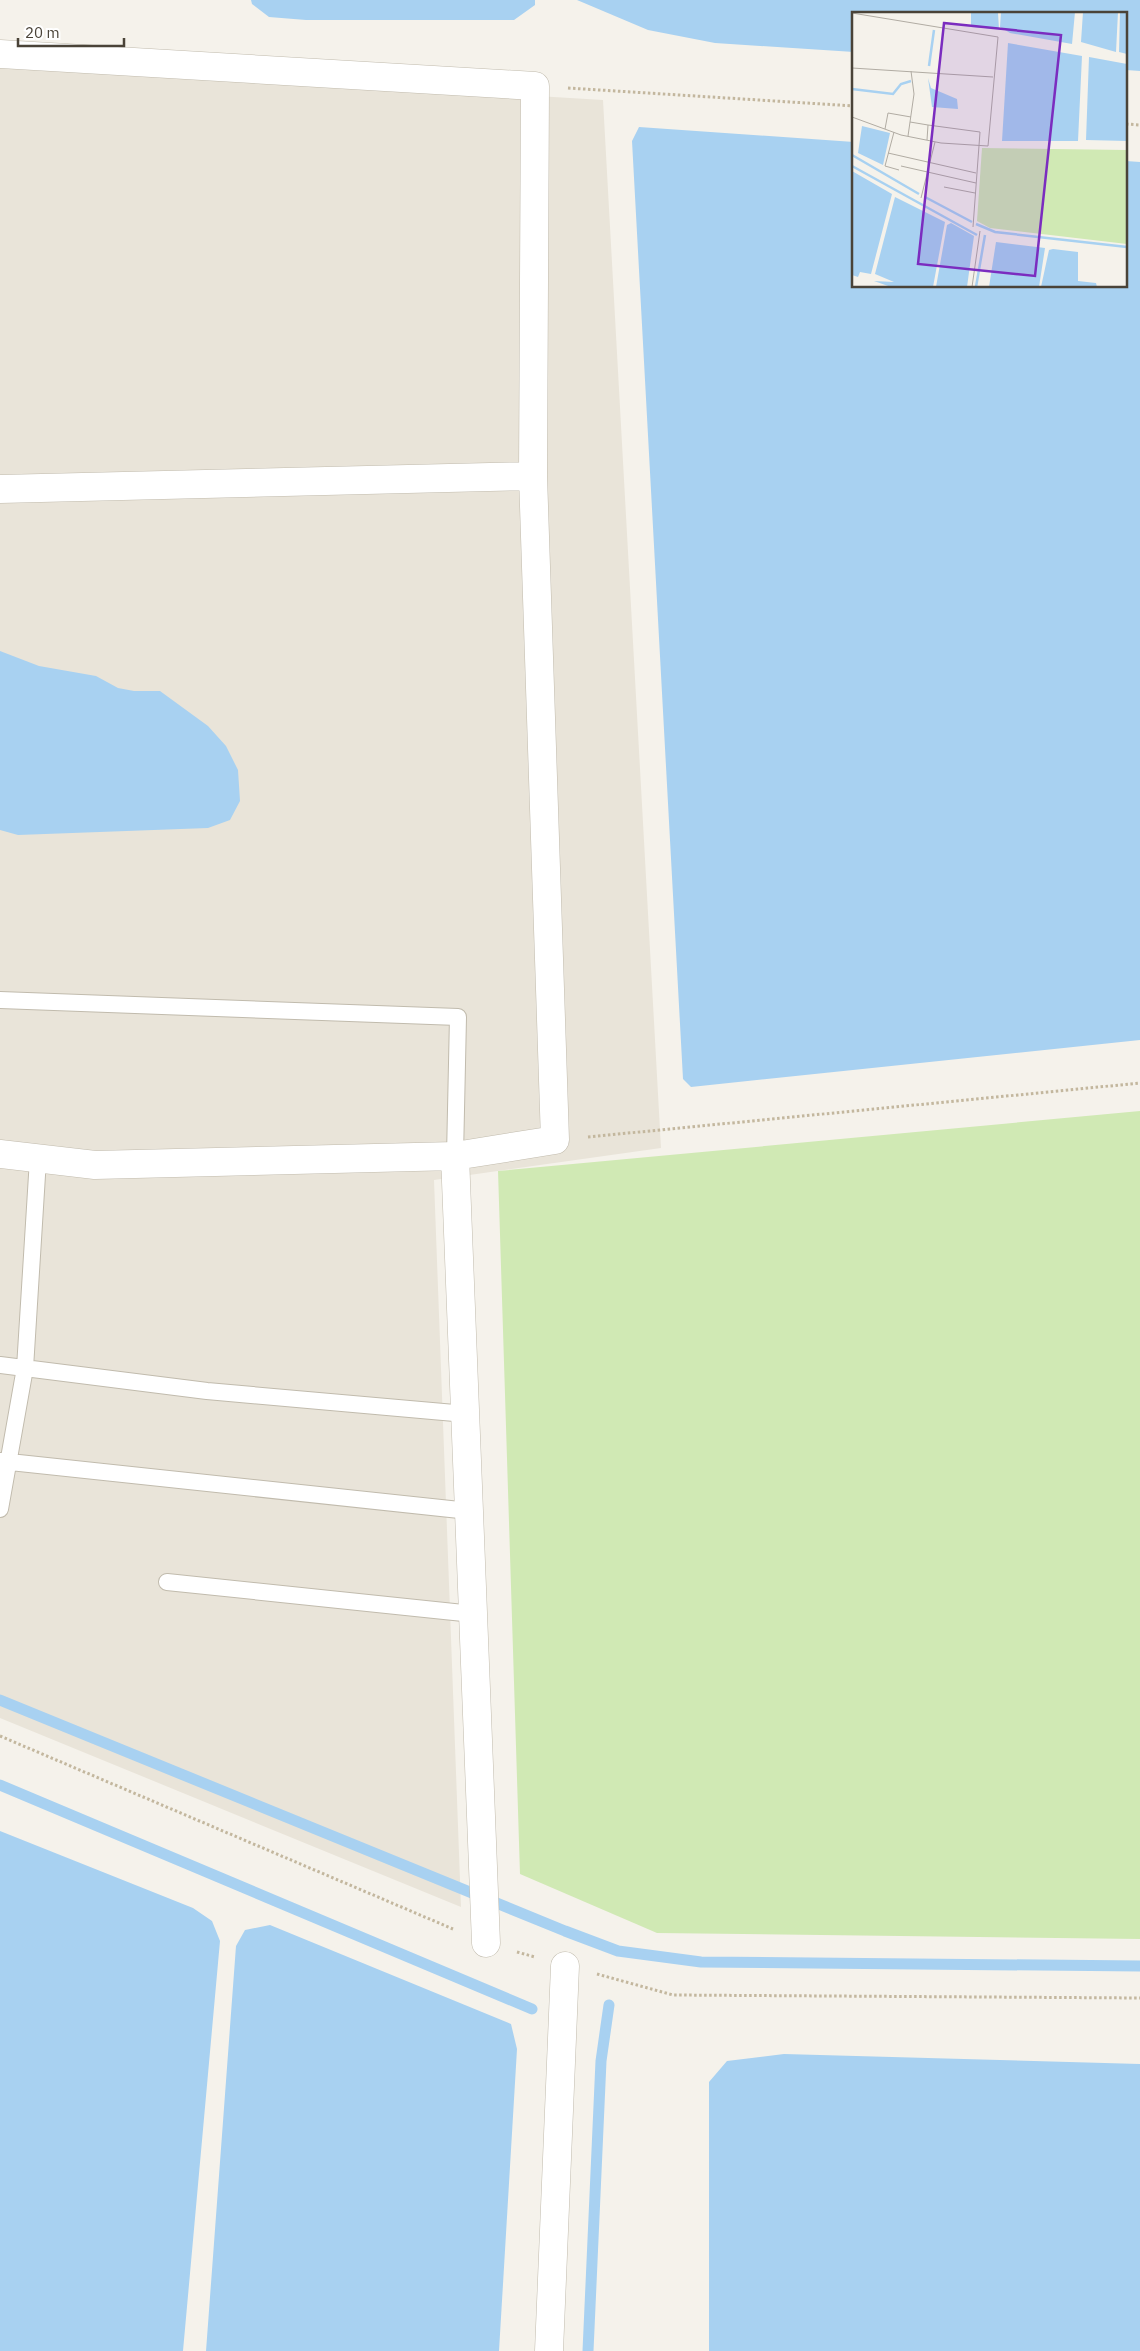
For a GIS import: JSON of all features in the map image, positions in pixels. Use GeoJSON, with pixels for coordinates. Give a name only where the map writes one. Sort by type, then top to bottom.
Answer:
{"type":"FeatureCollection","features":[{"type":"Feature","properties":{"kind":"street"},"geometry":{"type":"LineString","coordinates":[[0,54],[535,86],[533,476],[555,1140],[455,1156],[95,1165],[0,1154]]}},
{"type":"Feature","properties":{"kind":"street"},"geometry":{"type":"LineString","coordinates":[[0,489],[533,476]]}},
{"type":"Feature","properties":{"kind":"street"},"geometry":{"type":"LineString","coordinates":[[455,1156],[486,1943]]}},
{"type":"Feature","properties":{"kind":"street"},"geometry":{"type":"LineString","coordinates":[[549,2351],[565,1966]]}},
{"type":"Feature","properties":{"kind":"lane"},"geometry":{"type":"LineString","coordinates":[[0,1000],[458,1017],[455,1156]]}},
{"type":"Feature","properties":{"kind":"lane"},"geometry":{"type":"LineString","coordinates":[[0,1509],[4,1462],[25,1368],[38,1159]]}},
{"type":"Feature","properties":{"kind":"lane"},"geometry":{"type":"LineString","coordinates":[[0,1365],[207,1392],[466,1414]]}},
{"type":"Feature","properties":{"kind":"lane"},"geometry":{"type":"LineString","coordinates":[[4,1462],[469,1511]]}},
{"type":"Feature","properties":{"kind":"lane"},"geometry":{"type":"LineString","coordinates":[[167,1582],[473,1614]]}},
{"type":"Feature","properties":{"kind":"path"},"geometry":{"type":"LineString","coordinates":[[535,86],[852,106]]}},
{"type":"Feature","properties":{"kind":"path"},"geometry":{"type":"LineString","coordinates":[[555,1140],[1140,1083]]}},
{"type":"Feature","properties":{"kind":"path"},"geometry":{"type":"LineString","coordinates":[[0,1736],[486,1943],[673,1995],[1140,1998]]}},
{"type":"Feature","properties":{"kind":"shaded area"},"geometry":{"type":"Polygon","coordinates":[[[0,64],[603,100],[661,1148],[434,1180],[461,1907],[0,1718],[0,64]]]}},
{"type":"Feature","properties":{"kind":"green space"},"geometry":{"type":"Polygon","coordinates":[[[1140,1111],[1140,1939],[657,1933],[520,1874],[498,1171],[1140,1111]]]}},
{"type":"Feature","properties":{"kind":"water"},"geometry":{"type":"Polygon","coordinates":[[[251,0],[535,0],[535,5],[514,20],[306,20],[269,17],[252,4],[251,0]]]}},
{"type":"Feature","properties":{"kind":"water"},"geometry":{"type":"Polygon","coordinates":[[[577,0],[1140,0],[1140,71],[1128,70],[1128,12],[852,12],[852,52],[715,43],[648,30],[577,0]]]}},
{"type":"Feature","properties":{"kind":"water"},"geometry":{"type":"Polygon","coordinates":[[[639,127],[852,142],[852,288],[1128,288],[1128,161],[1140,162],[1140,1040],[691,1087],[683,1079],[632,141],[639,127]]]}},
{"type":"Feature","properties":{"kind":"water"},"geometry":{"type":"Polygon","coordinates":[[[0,651],[39,666],[96,676],[118,688],[134,691],[160,691],[208,726],[226,746],[238,770],[240,801],[230,820],[208,828],[18,835],[0,830],[0,651]]]}},
{"type":"Feature","properties":{"kind":"water"},"geometry":{"type":"Polygon","coordinates":[[[0,1831],[193,1908],[212,1921],[220,1941],[183,2351],[0,2351],[0,1831]]]}},
{"type":"Feature","properties":{"kind":"water"},"geometry":{"type":"Polygon","coordinates":[[[270,1925],[511,2024],[517,2049],[499,2351],[206,2351],[236,1946],[245,1930],[270,1925]]]}},
{"type":"Feature","properties":{"kind":"water"},"geometry":{"type":"Polygon","coordinates":[[[784,2054],[1140,2064],[1140,2351],[709,2351],[709,2082],[727,2061],[784,2054]]]}},
{"type":"Feature","properties":{"kind":"waterway"},"geometry":{"type":"LineString","coordinates":[[0,1700],[618,1951],[701,1962],[1140,1966]]}},
{"type":"Feature","properties":{"kind":"waterway"},"geometry":{"type":"LineString","coordinates":[[0,1785],[532,2009]]}},
{"type":"Feature","properties":{"kind":"waterway"},"geometry":{"type":"LineString","coordinates":[[588,2351],[601,2061],[609,2005]]}}]}
